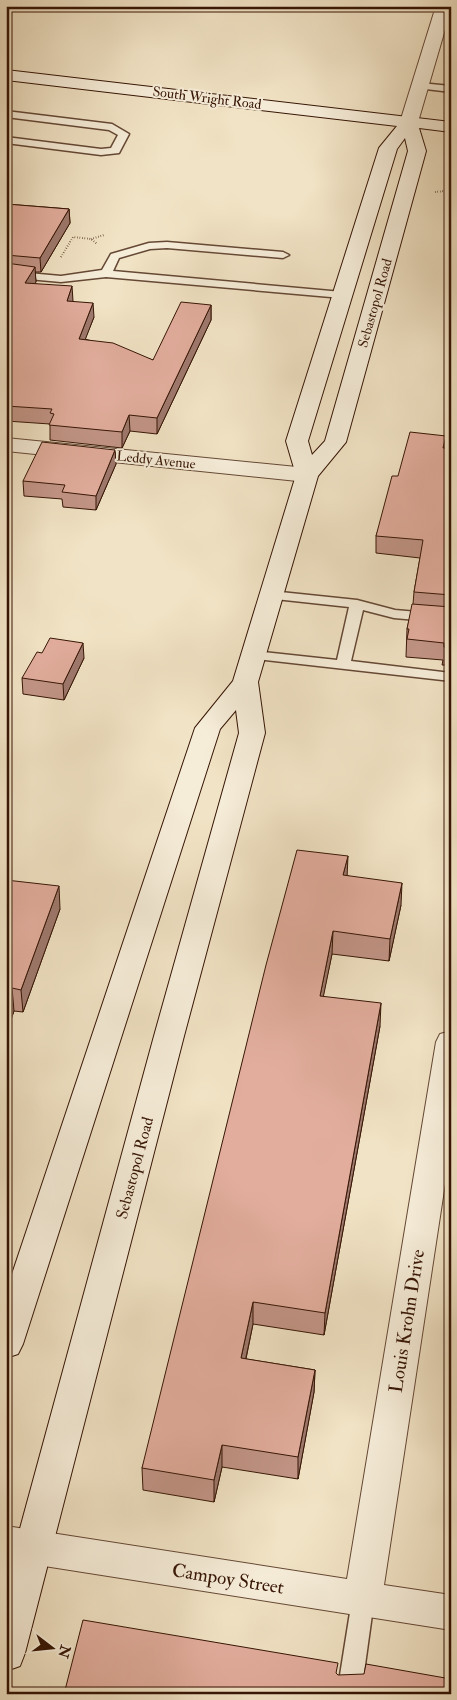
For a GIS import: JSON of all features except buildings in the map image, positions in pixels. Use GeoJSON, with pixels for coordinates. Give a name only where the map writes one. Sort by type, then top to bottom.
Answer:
{"type":"FeatureCollection","features":[{"type":"Feature","properties":{"kind":"main road","name":"Sebastopol Road"},"geometry":{"type":"LineString","coordinates":[[307,475],[297,440],[388,148],[409,122],[446,10]]}},
{"type":"Feature","properties":{"kind":"main road","name":"South Wright Road"},"geometry":{"type":"LineString","coordinates":[[6,75],[451,127]]}},
{"type":"Feature","properties":{"kind":"main road","name":"Sebastopol Road"},"geometry":{"type":"LineString","coordinates":[[6,1344],[208,728],[249,669],[307,475],[335,442],[417,151],[409,122]]}},
{"type":"Feature","properties":{"kind":"main road","name":"Leddy Avenue"},"geometry":{"type":"LineString","coordinates":[[6,444],[307,475]]}},
{"type":"Feature","properties":{"kind":"main road","name":"Sebastopol Road"},"geometry":{"type":"LineString","coordinates":[[6,1654],[21,1546],[171,1027],[252,733],[249,669]]}},
{"type":"Feature","properties":{"kind":"main road","name":"Louis Krohn Drive"},"geometry":{"type":"LineString","coordinates":[[363,1600],[451,1042]]}},
{"type":"Feature","properties":{"kind":"main road","name":"Campoy Street"},"geometry":{"type":"LineString","coordinates":[[21,1546],[451,1613]]}},
{"type":"Feature","properties":{"kind":"lane"},"geometry":{"type":"LineString","coordinates":[[420,86],[451,89]]}},
{"type":"Feature","properties":{"kind":"lane"},"geometry":{"type":"LineString","coordinates":[[6,114],[112,127],[124,134],[115,151],[101,152],[6,140]]}},
{"type":"Feature","properties":{"kind":"lane"},"geometry":{"type":"LineString","coordinates":[[108,273],[115,256],[149,246],[167,245],[283,255]]}},
{"type":"Feature","properties":{"kind":"lane"},"geometry":{"type":"LineString","coordinates":[[6,274],[61,279],[108,273],[111,275],[342,295]]}},
{"type":"Feature","properties":{"kind":"lane"},"geometry":{"type":"LineString","coordinates":[[271,595],[357,604],[394,614],[451,619]]}},
{"type":"Feature","properties":{"kind":"lane"},"geometry":{"type":"LineString","coordinates":[[343,665],[357,604]]}},
{"type":"Feature","properties":{"kind":"lane"},"geometry":{"type":"LineString","coordinates":[[249,669],[343,665],[451,677]]}},
{"type":"Feature","properties":{"kind":"lane"},"geometry":{"type":"LineString","coordinates":[[349,1694],[363,1600]]}},
{"type":"Feature","properties":{"kind":"path"},"geometry":{"type":"LineString","coordinates":[[90,239],[104,235]]}}]}
